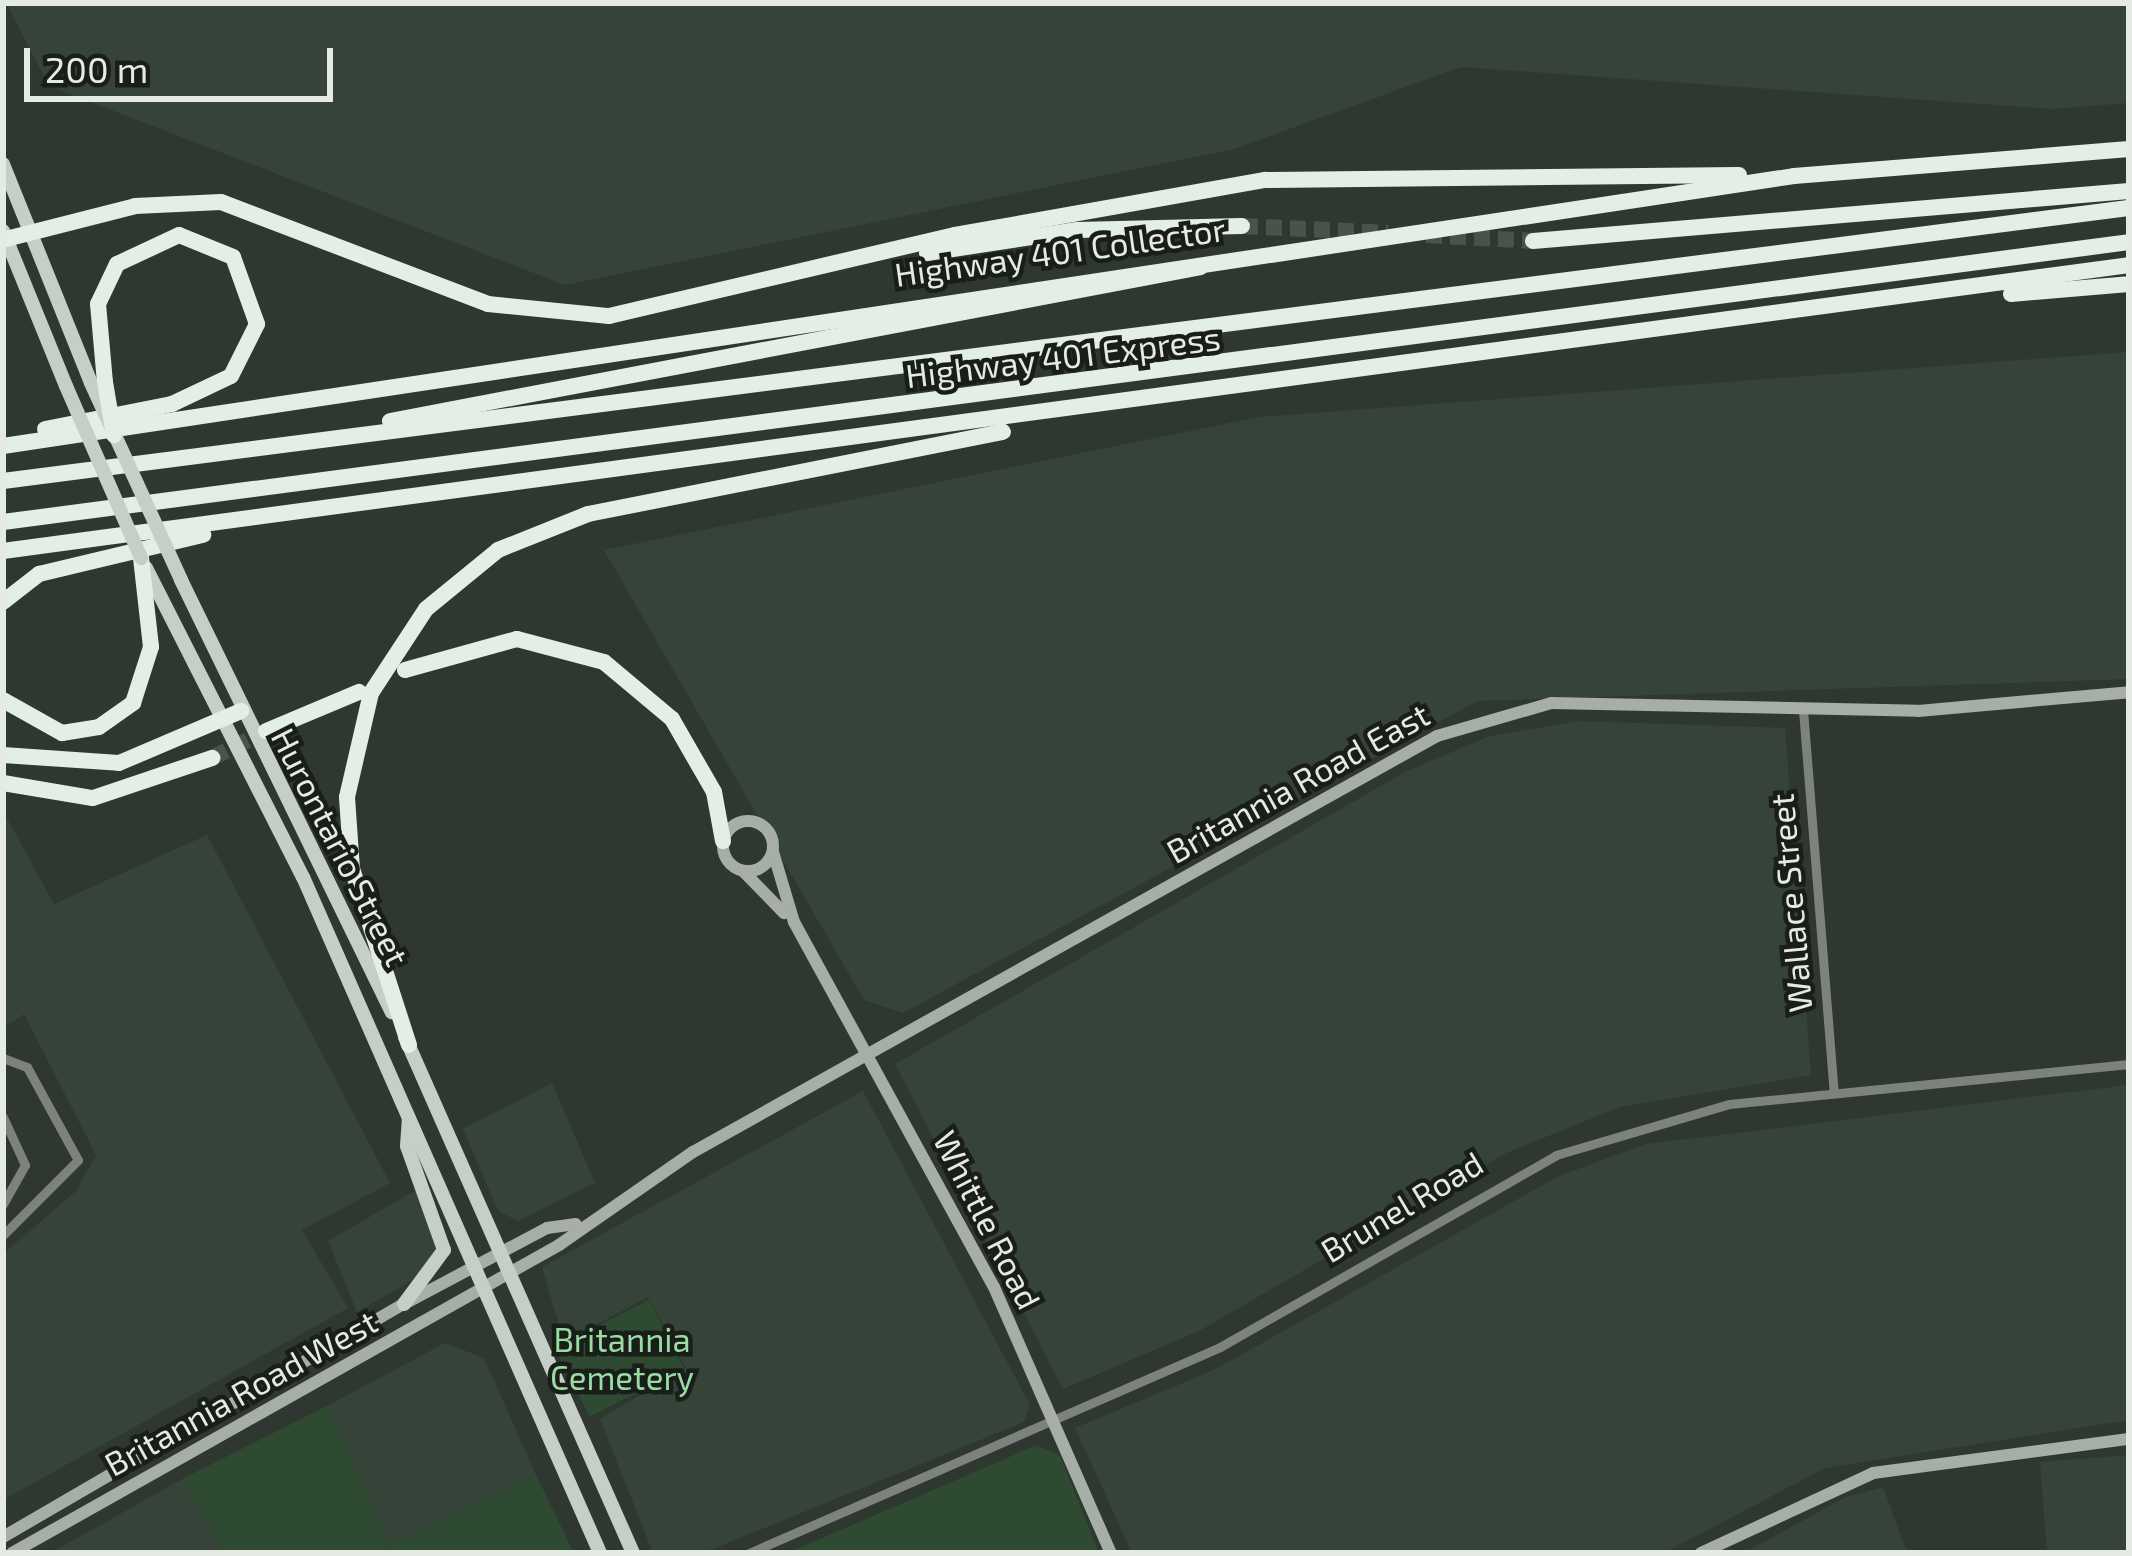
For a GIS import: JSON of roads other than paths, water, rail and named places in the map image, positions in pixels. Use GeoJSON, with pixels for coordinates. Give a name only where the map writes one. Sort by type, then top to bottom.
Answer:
{"type":"FeatureCollection","features":[{"type":"Feature","properties":{"kind":"highway","name":"Highway 401 Collector"},"geometry":{"type":"LineString","coordinates":[[3,443],[1794,176],[2129,149]]}},
{"type":"Feature","properties":{"kind":"highway"},"geometry":{"type":"LineString","coordinates":[[855,265],[1151,195],[1264,180],[1794,176]]}},
{"type":"Feature","properties":{"kind":"highway"},"geometry":{"type":"LineString","coordinates":[[1533,241],[2129,190]]}},
{"type":"Feature","properties":{"kind":"highway"},"geometry":{"type":"LineString","coordinates":[[5,235],[28,238],[135,206],[221,202],[416,281],[576,317],[1076,230],[1242,226]]}},
{"type":"Feature","properties":{"kind":"highway","name":"Highway 401 Express"},"geometry":{"type":"LineString","coordinates":[[3,481],[2129,208]]}},
{"type":"Feature","properties":{"kind":"highway"},"geometry":{"type":"LineString","coordinates":[[3,443],[172,404],[230,376],[257,324],[233,257],[179,235],[117,264],[98,304],[98,382],[114,434]]}},
{"type":"Feature","properties":{"kind":"highway","name":"Highway 401 Express"},"geometry":{"type":"LineString","coordinates":[[3,522],[2129,242]]}},
{"type":"Feature","properties":{"kind":"highway"},"geometry":{"type":"LineString","coordinates":[[212,454],[940,325],[1173,279],[1224,258]]}},
{"type":"Feature","properties":{"kind":"highway"},"geometry":{"type":"LineString","coordinates":[[3,550],[1124,409],[2129,266]]}},
{"type":"Feature","properties":{"kind":"highway"},"geometry":{"type":"LineString","coordinates":[[1885,304],[2129,284]]}},
{"type":"Feature","properties":{"kind":"highway"},"geometry":{"type":"LineString","coordinates":[[409,1045],[352,869],[350,769],[384,667],[460,577],[588,514],[1124,409]]}},
{"type":"Feature","properties":{"kind":"highway"},"geometry":{"type":"LineString","coordinates":[[3,602],[38,574],[226,522]]}},
{"type":"Feature","properties":{"kind":"highway"},"geometry":{"type":"LineString","coordinates":[[3,700],[62,734],[119,716],[149,668],[148,585],[141,558]]}},
{"type":"Feature","properties":{"kind":"highway"},"geometry":{"type":"LineString","coordinates":[[405,670],[517,639],[622,672],[691,748],[723,841]]}},
{"type":"Feature","properties":{"kind":"highway"},"geometry":{"type":"LineString","coordinates":[[266,731],[359,692]]}},
{"type":"Feature","properties":{"kind":"highway"},"geometry":{"type":"LineString","coordinates":[[3,755],[118,763],[241,711]]}},
{"type":"Feature","properties":{"kind":"highway"},"geometry":{"type":"LineString","coordinates":[[3,783],[93,798],[212,758]]}},
{"type":"Feature","properties":{"kind":"main road"},"geometry":{"type":"LineString","coordinates":[[3,164],[28,238],[98,382]]}},
{"type":"Feature","properties":{"kind":"main road"},"geometry":{"type":"LineString","coordinates":[[5,235],[141,558]]}},
{"type":"Feature","properties":{"kind":"main road","name":"Hurontario Street"},"geometry":{"type":"LineString","coordinates":[[114,434],[241,711],[409,1045],[600,1553]]}},
{"type":"Feature","properties":{"kind":"main road","name":"Hurontario Street"},"geometry":{"type":"LineString","coordinates":[[148,585],[633,1553]]}},
{"type":"Feature","properties":{"kind":"main road","name":"Britannia Road East"},"geometry":{"type":"LineString","coordinates":[[496,1280],[577,1223],[868,1054],[1382,762],[1482,719],[1591,701],[1803,710],[2129,692]]}},
{"type":"Feature","properties":{"kind":"main road"},"geometry":{"type":"LineString","coordinates":[[723,841],[754,820],[773,852],[743,871]]}},
{"type":"Feature","properties":{"kind":"main road","name":"Whittle Road"},"geometry":{"type":"LineString","coordinates":[[723,841],[743,871],[794,922]]}},
{"type":"Feature","properties":{"kind":"main road","name":"Whittle Road"},"geometry":{"type":"LineString","coordinates":[[773,852],[794,922],[868,1054],[1054,1420],[1111,1553]]}},
{"type":"Feature","properties":{"kind":"main road"},"geometry":{"type":"LineString","coordinates":[[404,1304],[444,1250],[407,1146],[410,1114]]}},
{"type":"Feature","properties":{"kind":"main road","name":"Britannia Road East"},"geometry":{"type":"LineString","coordinates":[[487,1261],[577,1223]]}},
{"type":"Feature","properties":{"kind":"main road","name":"Britannia Road West"},"geometry":{"type":"LineString","coordinates":[[3,1537],[404,1304],[487,1261]]}},
{"type":"Feature","properties":{"kind":"main road","name":"Britannia Road West"},"geometry":{"type":"LineString","coordinates":[[12,1553],[496,1280]]}},
{"type":"Feature","properties":{"kind":"main road"},"geometry":{"type":"LineString","coordinates":[[1701,1553],[1873,1473],[2129,1439]]}},
{"type":"Feature","properties":{"kind":"street","name":"Wallace Street"},"geometry":{"type":"LineString","coordinates":[[1803,710],[1834,1092]]}},
{"type":"Feature","properties":{"kind":"street"},"geometry":{"type":"LineString","coordinates":[[3,1058],[27,1067],[78,1157],[71,1178],[3,1235]]}},
{"type":"Feature","properties":{"kind":"street","name":"Brunel Road"},"geometry":{"type":"LineString","coordinates":[[749,1553],[1220,1347],[1532,1164],[1651,1122],[1834,1092],[2129,1064]]}},
{"type":"Feature","properties":{"kind":"street"},"geometry":{"type":"LineString","coordinates":[[3,1117],[25,1165],[6,1202],[23,1218]]}},
{"type":"Feature","properties":{"kind":"tunnel"},"geometry":{"type":"LineString","coordinates":[[1242,226],[1388,233]]}},
{"type":"Feature","properties":{"kind":"tunnel"},"geometry":{"type":"LineString","coordinates":[[1426,235],[1533,241]]}},
{"type":"Feature","properties":{"kind":"tunnel"},"geometry":{"type":"LineString","coordinates":[[212,758],[266,731]]}},
{"type":"Feature","properties":{"kind":"park label","name":"Britannia Cemetery"},"geometry":{"type":"Point","coordinates":[622,1359]}}]}
